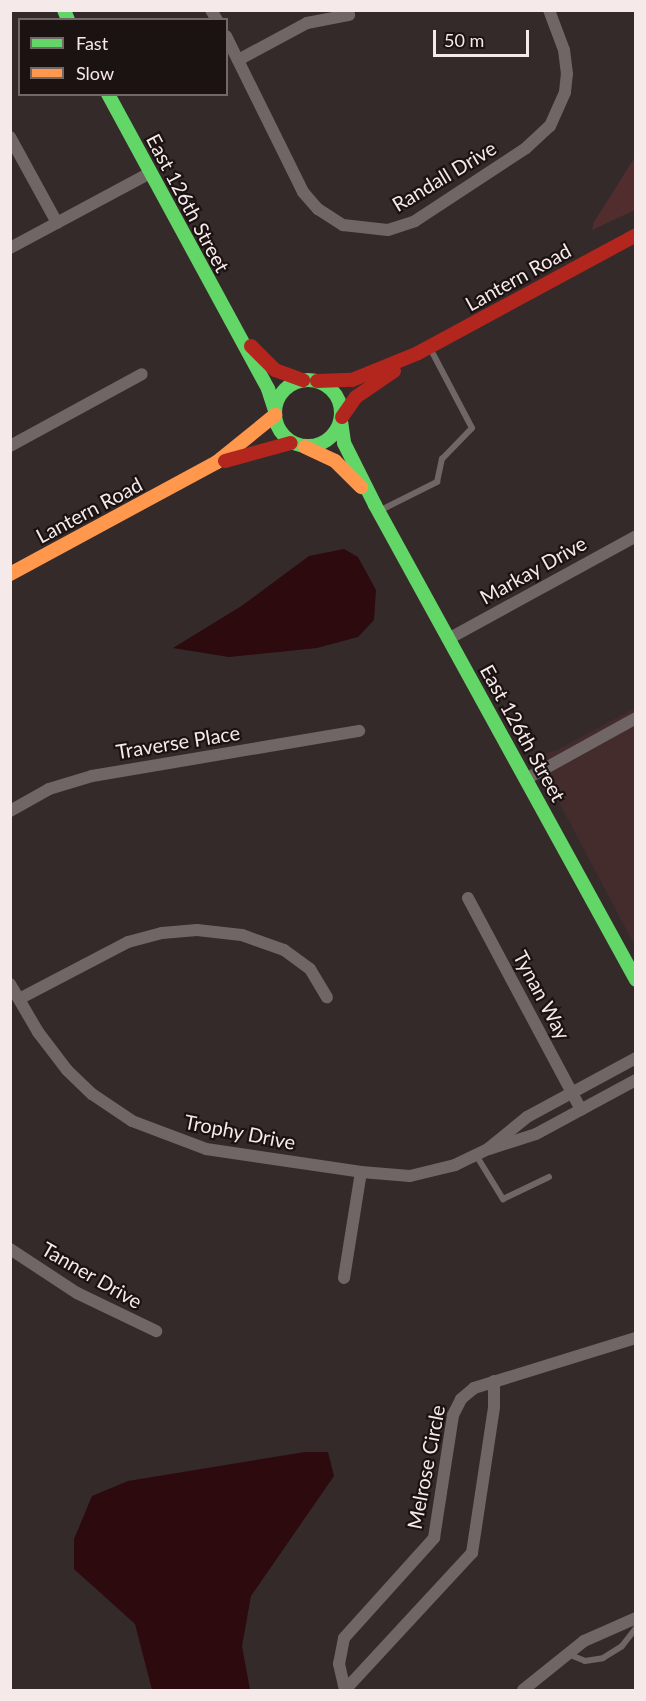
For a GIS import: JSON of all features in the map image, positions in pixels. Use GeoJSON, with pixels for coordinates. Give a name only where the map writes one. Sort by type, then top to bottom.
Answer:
{"type":"FeatureCollection","features":[{"type":"Feature","properties":{"kind":"main road","name":"East 126th Street"},"geometry":{"type":"LineString","coordinates":[[109,96],[268,389],[275,413]]}},
{"type":"Feature","properties":{"kind":"main road","name":"Lantern Road"},"geometry":{"type":"LineString","coordinates":[[310,380],[352,380],[424,350],[636,235]]}},
{"type":"Feature","properties":{"kind":"main road","name":"East 126th Street"},"geometry":{"type":"LineString","coordinates":[[236,330],[275,370],[310,380]]}},
{"type":"Feature","properties":{"kind":"main road","name":"Lantern Road"},"geometry":{"type":"LineString","coordinates":[[341,419],[356,397],[424,350]]}},
{"type":"Feature","properties":{"kind":"main road"},"geometry":{"type":"LineString","coordinates":[[310,380],[334,391],[341,419],[326,442],[305,447],[291,443],[278,429],[275,413],[283,392],[310,380]]}},
{"type":"Feature","properties":{"kind":"main road","name":"Lantern Road"},"geometry":{"type":"LineString","coordinates":[[218,462],[275,413]]}},
{"type":"Feature","properties":{"kind":"main road","name":"East 126th Street"},"geometry":{"type":"LineString","coordinates":[[341,419],[344,443],[376,508],[450,638],[636,980]]}},
{"type":"Feature","properties":{"kind":"main road","name":"Lantern Road"},"geometry":{"type":"LineString","coordinates":[[10,574],[218,462],[265,447],[291,443]]}},
{"type":"Feature","properties":{"kind":"main road","name":"East 126th Street"},"geometry":{"type":"LineString","coordinates":[[305,447],[335,461],[376,508]]}},
{"type":"Feature","properties":{"kind":"street","name":"Randall Drive"},"geometry":{"type":"LineString","coordinates":[[228,39],[240,59],[297,182],[318,209],[344,225],[388,230],[415,221],[526,148],[550,126],[565,92],[567,74],[564,50],[549,10]]}},
{"type":"Feature","properties":{"kind":"street"},"geometry":{"type":"LineString","coordinates":[[240,59],[307,23],[349,15]]}},
{"type":"Feature","properties":{"kind":"street"},"geometry":{"type":"LineString","coordinates":[[10,137],[57,223]]}},
{"type":"Feature","properties":{"kind":"street"},"geometry":{"type":"LineString","coordinates":[[10,248],[150,173]]}},
{"type":"Feature","properties":{"kind":"street"},"geometry":{"type":"LineString","coordinates":[[10,446],[142,374]]}},
{"type":"Feature","properties":{"kind":"street","name":"Markay Drive"},"geometry":{"type":"LineString","coordinates":[[450,638],[636,537]]}},
{"type":"Feature","properties":{"kind":"street"},"geometry":{"type":"LineString","coordinates":[[526,779],[636,718]]}},
{"type":"Feature","properties":{"kind":"street","name":"Traverse Place"},"geometry":{"type":"LineString","coordinates":[[10,811],[48,789],[92,776],[359,732]]}},
{"type":"Feature","properties":{"kind":"street","name":"Tynan Way"},"geometry":{"type":"LineString","coordinates":[[468,898],[581,1110]]}},
{"type":"Feature","properties":{"kind":"street"},"geometry":{"type":"LineString","coordinates":[[19,999],[128,942],[162,933],[196,930],[242,935],[284,950],[310,969],[327,997]]}},
{"type":"Feature","properties":{"kind":"street","name":"Trophy Drive"},"geometry":{"type":"LineString","coordinates":[[10,984],[67,1070],[92,1094],[132,1121],[207,1149],[361,1172],[422,1175],[536,1134],[636,1080]]}},
{"type":"Feature","properties":{"kind":"street","name":"Trophy Drive"},"geometry":{"type":"LineString","coordinates":[[482,1152],[512,1127],[636,1058]]}},
{"type":"Feature","properties":{"kind":"street"},"geometry":{"type":"LineString","coordinates":[[344,1278],[361,1172]]}},
{"type":"Feature","properties":{"kind":"street","name":"Tanner Drive"},"geometry":{"type":"LineString","coordinates":[[10,1249],[77,1293],[156,1331]]}},
{"type":"Feature","properties":{"kind":"street","name":"Melrose Circle"},"geometry":{"type":"LineString","coordinates":[[345,1690],[339,1664],[344,1638],[434,1538],[453,1415],[466,1393],[494,1382],[636,1338]]}},
{"type":"Feature","properties":{"kind":"street","name":"Melrose Circle"},"geometry":{"type":"LineString","coordinates":[[345,1690],[472,1553],[492,1419],[494,1382]]}},
{"type":"Feature","properties":{"kind":"street"},"geometry":{"type":"LineString","coordinates":[[523,1690],[568,1653],[610,1627],[636,1618]]}},
{"type":"Feature","properties":{"kind":"lane"},"geometry":{"type":"LineString","coordinates":[[376,508],[437,482],[442,459],[472,428],[424,350]]}},
{"type":"Feature","properties":{"kind":"lane"},"geometry":{"type":"LineString","coordinates":[[482,1152],[503,1199],[549,1177]]}},
{"type":"Feature","properties":{"kind":"lane"},"geometry":{"type":"LineString","coordinates":[[568,1653],[585,1661],[603,1658],[622,1646],[636,1628]]}},
{"type":"Feature","properties":{"kind":"shaded area"},"geometry":{"type":"Polygon","coordinates":[[[635,157],[635,210],[592,230],[594,222],[635,157]]]}},
{"type":"Feature","properties":{"kind":"shaded area"},"geometry":{"type":"Polygon","coordinates":[[[344,549],[358,557],[376,590],[374,620],[358,637],[317,648],[229,657],[173,648],[243,605],[309,556],[344,549]]]}},
{"type":"Feature","properties":{"kind":"shaded area"},"geometry":{"type":"Polygon","coordinates":[[[635,708],[635,946],[535,757],[557,750],[635,708]]]}},
{"type":"Feature","properties":{"kind":"shaded area"},"geometry":{"type":"Polygon","coordinates":[[[305,1452],[328,1452],[334,1476],[251,1596],[242,1646],[250,1690],[152,1690],[135,1624],[74,1569],[74,1539],[92,1496],[128,1481],[305,1452]]]}},
{"type":"Feature","properties":{"kind":"traffic: fast"},"geometry":{"type":"LineString","coordinates":[[64,10],[67,18]]}},
{"type":"Feature","properties":{"kind":"traffic: fast"},"geometry":{"type":"LineString","coordinates":[[109,96],[268,389],[275,411]]}},
{"type":"Feature","properties":{"kind":"traffic: fast"},"geometry":{"type":"LineString","coordinates":[[301,380],[315,380],[327,385],[336,394],[341,413],[339,426],[332,437],[315,446],[301,446],[289,441],[280,432],[275,420],[275,406],[280,394],[289,385],[301,380]]}},
{"type":"Feature","properties":{"kind":"traffic: fast"},"geometry":{"type":"LineString","coordinates":[[341,421],[344,443],[375,505],[636,980]]}},
{"type":"Feature","properties":{"kind":"traffic: slow"},"geometry":{"type":"LineString","coordinates":[[10,574],[217,462],[275,415]]}},
{"type":"Feature","properties":{"kind":"traffic: slow"},"geometry":{"type":"LineString","coordinates":[[305,447],[335,461],[361,487]]}},
{"type":"Feature","properties":{"kind":"traffic: jam"},"geometry":{"type":"LineString","coordinates":[[317,381],[352,380],[418,353],[636,235]]}},
{"type":"Feature","properties":{"kind":"traffic: jam"},"geometry":{"type":"LineString","coordinates":[[251,346],[275,370],[303,380]]}},
{"type":"Feature","properties":{"kind":"traffic: jam"},"geometry":{"type":"LineString","coordinates":[[342,417],[356,397],[394,371]]}},
{"type":"Feature","properties":{"kind":"traffic: jam"},"geometry":{"type":"LineString","coordinates":[[225,461],[291,443]]}}]}
